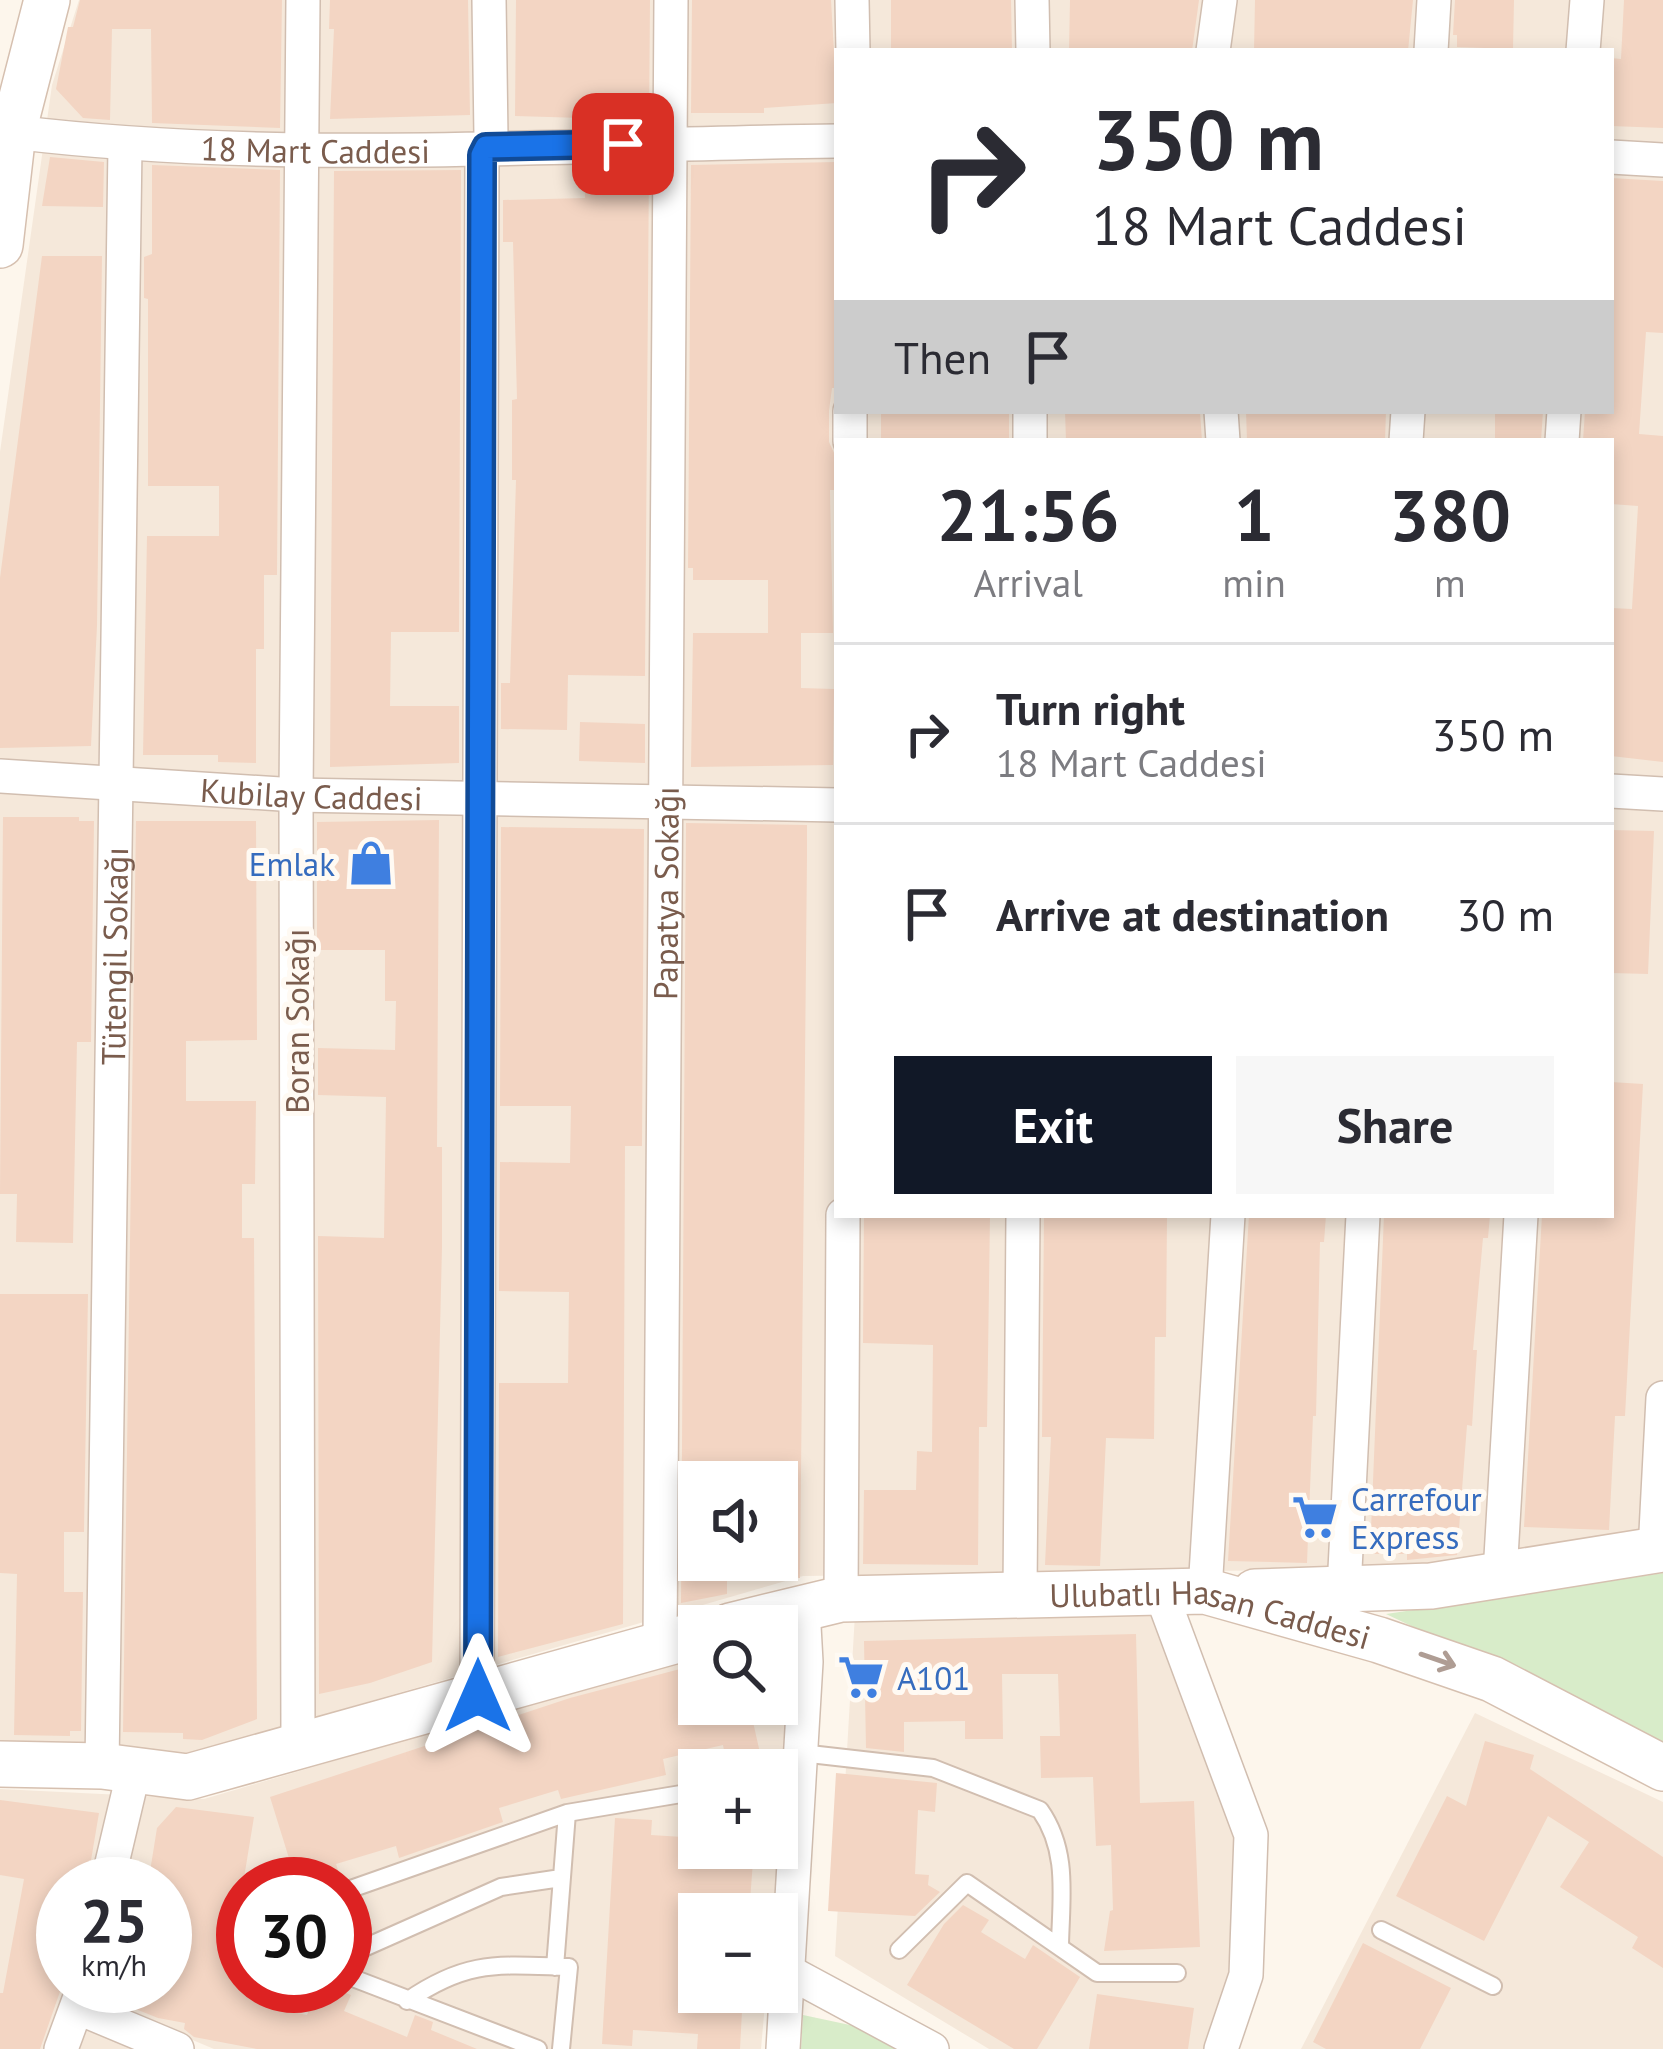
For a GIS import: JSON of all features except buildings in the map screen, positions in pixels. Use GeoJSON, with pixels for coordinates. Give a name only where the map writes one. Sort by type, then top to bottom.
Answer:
{"type":"FeatureCollection","features":[{"type":"Feature","properties":{"kind":"street"},"geometry":{"type":"LineString","coordinates":[[13,132],[0,73],[20,0]]}},
{"type":"Feature","properties":{"kind":"street"},"geometry":{"type":"LineString","coordinates":[[0,245],[13,132],[46,0]]}},
{"type":"Feature","properties":{"kind":"street","name":"Boran Sokağı"},"geometry":{"type":"LineString","coordinates":[[298,1748],[296,796],[303,0]]}},
{"type":"Feature","properties":{"kind":"street"},"geometry":{"type":"LineString","coordinates":[[478,1696],[484,151],[491,137],[489,0]]}},
{"type":"Feature","properties":{"kind":"street","name":"Papatya Sokağı"},"geometry":{"type":"LineString","coordinates":[[670,0],[666,802],[679,1605]]}},
{"type":"Feature","properties":{"kind":"street"},"geometry":{"type":"LineString","coordinates":[[852,0],[853,48]]}},
{"type":"Feature","properties":{"kind":"street"},"geometry":{"type":"LineString","coordinates":[[1032,0],[1033,48]]}},
{"type":"Feature","properties":{"kind":"street"},"geometry":{"type":"LineString","coordinates":[[1213,48],[1220,0]]}},
{"type":"Feature","properties":{"kind":"street"},"geometry":{"type":"LineString","coordinates":[[1430,48],[1434,0]]}},
{"type":"Feature","properties":{"kind":"street"},"geometry":{"type":"LineString","coordinates":[[1583,48],[1587,0]]}},
{"type":"Feature","properties":{"kind":"street","name":"18 Mart Caddesi"},"geometry":{"type":"LineString","coordinates":[[13,132],[125,146],[301,149],[484,151],[834,141]]}},
{"type":"Feature","properties":{"kind":"street","name":"Tütengil Sokağı"},"geometry":{"type":"LineString","coordinates":[[110,1857],[118,1768],[114,780],[125,146]]}},
{"type":"Feature","properties":{"kind":"street"},"geometry":{"type":"LineString","coordinates":[[1614,157],[1663,160]]}},
{"type":"Feature","properties":{"kind":"street","name":"Kubilay Caddesi"},"geometry":{"type":"LineString","coordinates":[[0,776],[114,780],[296,796],[834,805]]}},
{"type":"Feature","properties":{"kind":"street"},"geometry":{"type":"LineString","coordinates":[[1614,791],[1663,794]]}},
{"type":"Feature","properties":{"kind":"street"},"geometry":{"type":"LineString","coordinates":[[795,1749],[806,1662],[822,1604],[843,1218]]}},
{"type":"Feature","properties":{"kind":"street"},"geometry":{"type":"LineString","coordinates":[[1020,1594],[1023,1218]]}},
{"type":"Feature","properties":{"kind":"street"},"geometry":{"type":"LineString","coordinates":[[1221,2049],[1246,1976],[1251,1835],[1183,1592],[1228,1218]]}},
{"type":"Feature","properties":{"kind":"street"},"geometry":{"type":"LineString","coordinates":[[1364,1218],[1366,1588],[1372,1601],[1370,1629],[1379,1640]]}},
{"type":"Feature","properties":{"kind":"street"},"geometry":{"type":"LineString","coordinates":[[1500,1574],[1521,1218]]}},
{"type":"Feature","properties":{"kind":"street"},"geometry":{"type":"LineString","coordinates":[[1183,1592],[1432,1586],[1659,1550],[1663,1398]]}},
{"type":"Feature","properties":{"kind":"street","name":"Ulubatlı Hasan Caddesi"},"geometry":{"type":"LineString","coordinates":[[798,1610],[822,1604],[1020,1594],[1183,1592],[1379,1640],[1492,1678],[1663,1768]]}},
{"type":"Feature","properties":{"kind":"street"},"geometry":{"type":"LineString","coordinates":[[0,1764],[118,1768],[188,1777],[678,1639]]}},
{"type":"Feature","properties":{"kind":"street"},"geometry":{"type":"LineString","coordinates":[[798,1977],[932,2049]]}},
{"type":"Feature","properties":{"kind":"street"},"geometry":{"type":"LineString","coordinates":[[61,2049],[75,2013]]}},
{"type":"Feature","properties":{"kind":"street"},"geometry":{"type":"LineString","coordinates":[[110,2013],[176,2049]]}},
{"type":"Feature","properties":{"kind":"street"},"geometry":{"type":"LineString","coordinates":[[783,2049],[786,2013]]}},
{"type":"Feature","properties":{"kind":"lane"},"geometry":{"type":"LineString","coordinates":[[798,1772],[933,1768],[1040,1810],[1058,1842],[1061,1858],[1060,1945]]}},
{"type":"Feature","properties":{"kind":"lane"},"geometry":{"type":"LineString","coordinates":[[372,1882],[567,1814],[678,1795]]}},
{"type":"Feature","properties":{"kind":"lane"},"geometry":{"type":"LineString","coordinates":[[555,1967],[567,1814]]}},
{"type":"Feature","properties":{"kind":"lane"},"geometry":{"type":"LineString","coordinates":[[372,1944],[501,1887],[561,1878]]}},
{"type":"Feature","properties":{"kind":"lane"},"geometry":{"type":"LineString","coordinates":[[898,1950],[967,1883],[1097,1972],[1177,1973]]}},
{"type":"Feature","properties":{"kind":"lane"},"geometry":{"type":"LineString","coordinates":[[1381,1930],[1493,1986]]}},
{"type":"Feature","properties":{"kind":"lane"},"geometry":{"type":"LineString","coordinates":[[407,2001],[439,1979],[467,1969],[569,1967],[561,2049]]}},
{"type":"Feature","properties":{"kind":"lane"},"geometry":{"type":"LineString","coordinates":[[372,1986],[538,2049]]}},
{"type":"Feature","properties":{"kind":"shaded area"},"geometry":{"type":"Polygon","coordinates":[[[79,0],[1663,0],[1663,1531],[1467,1568],[798,1577],[798,1461],[678,1461],[678,1581],[786,1581],[703,1605],[678,1605],[678,1612],[181,1756],[0,1748],[0,452],[52,85],[79,0]]]}},
{"type":"Feature","properties":{"kind":"shaded area"},"geometry":{"type":"Polygon","coordinates":[[[855,1614],[1161,1614],[1245,1844],[1233,1991],[1212,2049],[989,2049],[835,1956],[855,1614]]]}},
{"type":"Feature","properties":{"kind":"shaded area"},"geometry":{"type":"Polygon","coordinates":[[[678,1660],[678,1725],[789,1725],[787,1749],[678,1749],[678,1869],[777,1869],[775,1893],[678,1893],[678,2013],[764,2013],[761,2049],[214,2049],[171,2031],[164,2049],[0,2049],[0,1789],[204,1799],[678,1660]]]}},
{"type":"Feature","properties":{"kind":"shaded area"},"geometry":{"type":"Polygon","coordinates":[[[1475,1713],[1663,1802],[1663,2049],[1301,2049],[1475,1713]]]}},
{"type":"Feature","properties":{"kind":"green space"},"geometry":{"type":"Polygon","coordinates":[[[1663,1573],[1663,1745],[1386,1614],[1663,1573]]]}},
{"type":"Feature","properties":{"kind":"green space"},"geometry":{"type":"Polygon","coordinates":[[[803,2015],[864,2028],[898,2049],[801,2049],[803,2015]]]}},
{"type":"Feature","properties":{"kind":"place","name":"Emlak"},"geometry":{"type":"Point","coordinates":[371,863]}},
{"type":"Feature","properties":{"kind":"place","name":"Carrefour Express"},"geometry":{"type":"Point","coordinates":[1315,1517]}},
{"type":"Feature","properties":{"kind":"place","name":"A101"},"geometry":{"type":"Point","coordinates":[861,1677]}},
{"type":"Feature","properties":{"kind":"route"},"geometry":{"type":"LineString","coordinates":[[478,1696],[482,155],[486,147],[623,144]]}}]}
